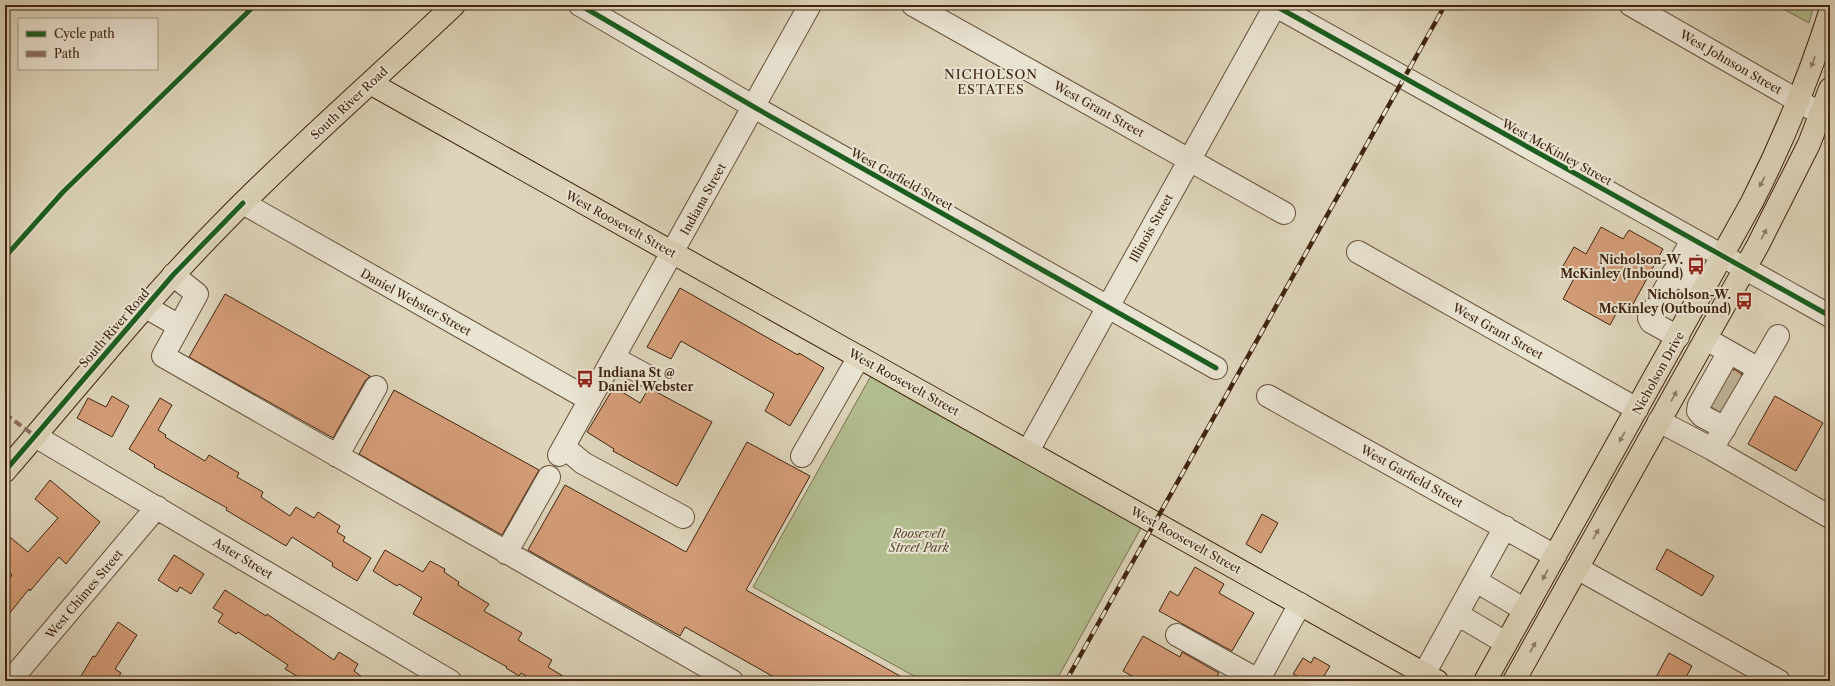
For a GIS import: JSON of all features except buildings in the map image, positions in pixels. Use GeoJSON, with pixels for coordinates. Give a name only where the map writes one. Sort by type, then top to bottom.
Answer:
{"type":"FeatureCollection","features":[{"type":"Feature","properties":{"kind":"main road","name":"South River Road"},"geometry":{"type":"LineString","coordinates":[[5,471],[173,275],[242,203],[454,5]]}},
{"type":"Feature","properties":{"kind":"main road","name":"Nicholson Drive"},"geometry":{"type":"LineString","coordinates":[[1485,681],[1704,290],[1778,151],[1798,101],[1830,12]]}},
{"type":"Feature","properties":{"kind":"main road","name":"West Roosevelt Street"},"geometry":{"type":"LineString","coordinates":[[370,83],[1430,677]]}},
{"type":"Feature","properties":{"kind":"main road","name":"Nicholson Drive"},"geometry":{"type":"LineString","coordinates":[[1514,681],[1745,269],[1809,144],[1825,116],[1830,90]]}},
{"type":"Feature","properties":{"kind":"main road"},"geometry":{"type":"LineString","coordinates":[[1498,681],[1523,625],[1529,602]]}},
{"type":"Feature","properties":{"kind":"street","name":"West Garfield Street"},"geometry":{"type":"LineString","coordinates":[[580,5],[754,107],[1216,368]]}},
{"type":"Feature","properties":{"kind":"street","name":"Indiana Street"},"geometry":{"type":"LineString","coordinates":[[683,517],[562,451],[810,5]]}},
{"type":"Feature","properties":{"kind":"street","name":"West Grant Street"},"geometry":{"type":"LineString","coordinates":[[914,5],[1284,213]]}},
{"type":"Feature","properties":{"kind":"street","name":"Illinois Street"},"geometry":{"type":"LineString","coordinates":[[1028,451],[1275,5]]}},
{"type":"Feature","properties":{"kind":"street","name":"West McKinley Street"},"geometry":{"type":"LineString","coordinates":[[1275,5],[1301,12],[1692,240],[1830,316]]}},
{"type":"Feature","properties":{"kind":"street","name":"West Johnson Street"},"geometry":{"type":"LineString","coordinates":[[1631,5],[1825,116]]}},
{"type":"Feature","properties":{"kind":"street","name":"Daniel Webster Street"},"geometry":{"type":"LineString","coordinates":[[242,203],[590,400]]}},
{"type":"Feature","properties":{"kind":"street"},"geometry":{"type":"LineString","coordinates":[[1678,337],[1651,322],[1649,318],[1692,240]]}},
{"type":"Feature","properties":{"kind":"street","name":"West Grant Street"},"geometry":{"type":"LineString","coordinates":[[1358,252],[1638,409]]}},
{"type":"Feature","properties":{"kind":"street"},"geometry":{"type":"LineString","coordinates":[[1673,273],[1704,290]]}},
{"type":"Feature","properties":{"kind":"street"},"geometry":{"type":"LineString","coordinates":[[173,275],[197,294],[163,356],[732,681]]}},
{"type":"Feature","properties":{"kind":"street"},"geometry":{"type":"LineString","coordinates":[[146,307],[179,326]]}},
{"type":"Feature","properties":{"kind":"street"},"geometry":{"type":"LineString","coordinates":[[1724,428],[1702,416],[1698,411],[1699,405],[1726,391],[1759,369],[1778,336]]}},
{"type":"Feature","properties":{"kind":"street"},"geometry":{"type":"LineString","coordinates":[[1706,339],[1759,369]]}},
{"type":"Feature","properties":{"kind":"street"},"geometry":{"type":"LineString","coordinates":[[1712,449],[1724,428],[1729,352]]}},
{"type":"Feature","properties":{"kind":"street"},"geometry":{"type":"LineString","coordinates":[[802,456],[859,356]]}},
{"type":"Feature","properties":{"kind":"street"},"geometry":{"type":"LineString","coordinates":[[614,358],[647,376]]}},
{"type":"Feature","properties":{"kind":"street"},"geometry":{"type":"LineString","coordinates":[[337,456],[376,387]]}},
{"type":"Feature","properties":{"kind":"street","name":"West Garfield Street"},"geometry":{"type":"LineString","coordinates":[[1268,396],[1555,556]]}},
{"type":"Feature","properties":{"kind":"street"},"geometry":{"type":"LineString","coordinates":[[1659,422],[1712,449],[1830,516]]}},
{"type":"Feature","properties":{"kind":"street","name":"Aster Street"},"geometry":{"type":"LineString","coordinates":[[35,436],[450,681]]}},
{"type":"Feature","properties":{"kind":"street"},"geometry":{"type":"LineString","coordinates":[[506,553],[549,477]]}},
{"type":"Feature","properties":{"kind":"street","name":"West Chimes Street"},"geometry":{"type":"LineString","coordinates":[[10,681],[157,507]]}},
{"type":"Feature","properties":{"kind":"street"},"geometry":{"type":"LineString","coordinates":[[1430,677],[1457,614],[1505,527]]}},
{"type":"Feature","properties":{"kind":"street"},"geometry":{"type":"LineString","coordinates":[[1577,568],[1779,681]]}},
{"type":"Feature","properties":{"kind":"street"},"geometry":{"type":"LineString","coordinates":[[1476,582],[1529,602]]}},
{"type":"Feature","properties":{"kind":"street"},"geometry":{"type":"LineString","coordinates":[[1178,635],[1258,681],[1300,604]]}},
{"type":"Feature","properties":{"kind":"street"},"geometry":{"type":"LineString","coordinates":[[1457,614],[1506,643]]}},
{"type":"Feature","properties":{"kind":"green space"},"geometry":{"type":"Polygon","coordinates":[[[1776,5],[1814,5],[1809,23],[1776,5]]]}},
{"type":"Feature","properties":{"kind":"green space","name":"Roosevelt Street Park"},"geometry":{"type":"Polygon","coordinates":[[[872,374],[1141,528],[1056,681],[923,681],[753,587],[872,374]]]}},
{"type":"Feature","properties":{"kind":"tunnel"},"geometry":{"type":"LineString","coordinates":[[1724,378],[1737,386]]}},
{"type":"Feature","properties":{"kind":"tunnel"},"geometry":{"type":"LineString","coordinates":[[1713,395],[1727,403]]}},
{"type":"Feature","properties":{"kind":"railway"},"geometry":{"type":"LineString","coordinates":[[1066,681],[1445,5]]}},
{"type":"Feature","properties":{"kind":"marked path"},"geometry":{"type":"LineString","coordinates":[[5,414],[35,436]]}},
{"type":"Feature","properties":{"kind":"cycle path"},"geometry":{"type":"LineString","coordinates":[[5,257],[63,192],[255,5]]}},
{"type":"Feature","properties":{"kind":"cycle path"},"geometry":{"type":"LineString","coordinates":[[580,5],[754,107],[1216,368]]}},
{"type":"Feature","properties":{"kind":"cycle path"},"geometry":{"type":"LineString","coordinates":[[1274,5],[1830,316]]}},
{"type":"Feature","properties":{"kind":"cycle path"},"geometry":{"type":"LineString","coordinates":[[5,471],[173,275],[243,203]]}},
{"type":"Feature","properties":{"kind":"place","name":"Nicholson-W. McKinley (Inbound)"},"geometry":{"type":"Point","coordinates":[1696,266]}},
{"type":"Feature","properties":{"kind":"place","name":"Nicholson-W. McKinley (Outbound)"},"geometry":{"type":"Point","coordinates":[1744,301]}},
{"type":"Feature","properties":{"kind":"place","name":"Indiana St @ Daniel Webster"},"geometry":{"type":"Point","coordinates":[585,379]}},
{"type":"Feature","properties":{"kind":"district","name":"NICHOLSON ESTATES"},"geometry":{"type":"Point","coordinates":[991,82]}}]}
